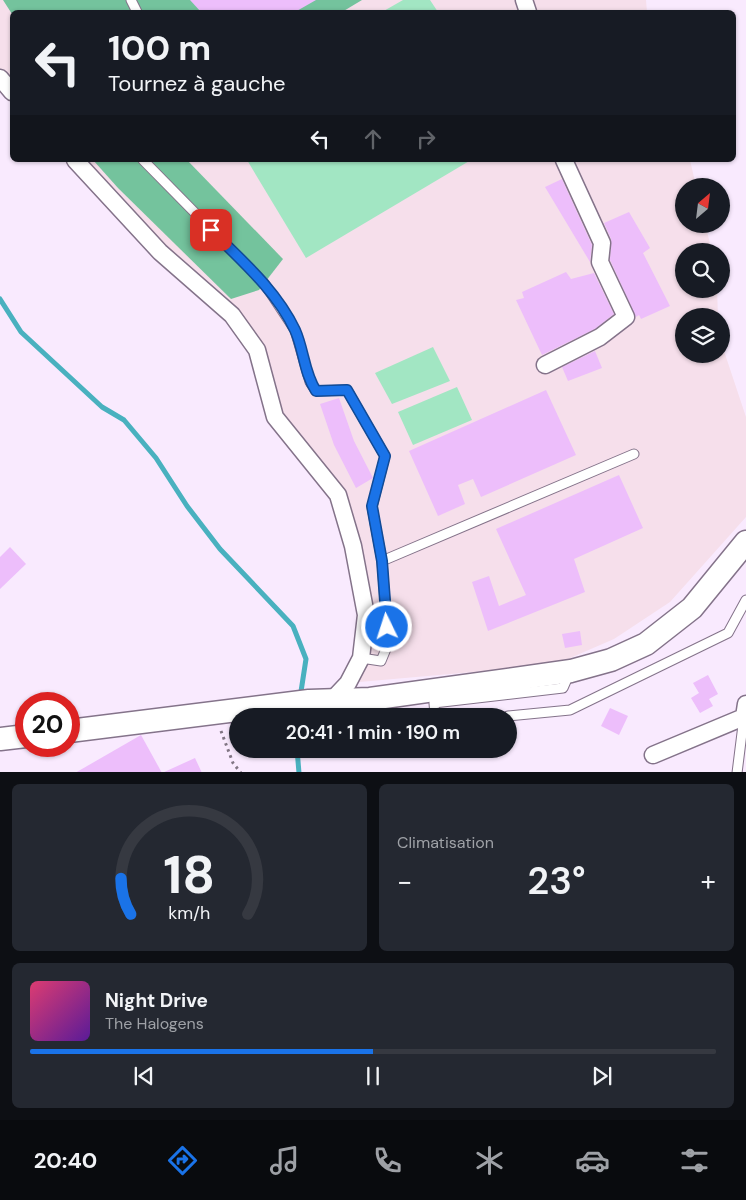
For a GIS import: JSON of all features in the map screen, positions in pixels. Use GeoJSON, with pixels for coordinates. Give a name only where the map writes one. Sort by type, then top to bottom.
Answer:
{"type":"FeatureCollection","features":[{"type":"Feature","properties":{"kind":"street"},"geometry":{"type":"LineString","coordinates":[[0,78],[10,90]]}},
{"type":"Feature","properties":{"kind":"street"},"geometry":{"type":"LineString","coordinates":[[76,162],[160,252],[232,314],[257,350],[275,417],[338,496],[352,546],[366,615],[361,658],[348,683],[332,700]]}},
{"type":"Feature","properties":{"kind":"street"},"geometry":{"type":"LineString","coordinates":[[545,365],[600,337],[626,317],[600,262],[602,243],[565,162]]}},
{"type":"Feature","properties":{"kind":"street"},"geometry":{"type":"LineString","coordinates":[[80,730],[309,701],[370,699],[570,671],[611,660],[646,644],[692,608],[746,542]]}},
{"type":"Feature","properties":{"kind":"street"},"geometry":{"type":"LineString","coordinates":[[653,755],[745,711]]}},
{"type":"Feature","properties":{"kind":"street"},"geometry":{"type":"LineString","coordinates":[[0,740],[15,738]]}},
{"type":"Feature","properties":{"kind":"lane"},"geometry":{"type":"LineString","coordinates":[[145,162],[264,283],[295,330],[310,382],[316,391],[347,390],[385,456],[372,506],[382,561],[388,644],[381,661],[361,658]]}},
{"type":"Feature","properties":{"kind":"lane"},"geometry":{"type":"LineString","coordinates":[[382,561],[634,454]]}},
{"type":"Feature","properties":{"kind":"lane"},"geometry":{"type":"LineString","coordinates":[[517,715],[570,710],[728,633],[746,600]]}},
{"type":"Feature","properties":{"kind":"lane"},"geometry":{"type":"LineString","coordinates":[[434,708],[434,703],[563,688],[570,671]]}},
{"type":"Feature","properties":{"kind":"lane"},"geometry":{"type":"LineString","coordinates":[[737,772],[745,711]]}},
{"type":"Feature","properties":{"kind":"path"},"geometry":{"type":"LineString","coordinates":[[215,714],[233,763],[242,772]]}},
{"type":"Feature","properties":{"kind":"shaded area"},"geometry":{"type":"Polygon","coordinates":[[[0,0],[646,0],[647,10],[10,10],[10,90],[0,78],[0,0]]]}},
{"type":"Feature","properties":{"kind":"shaded area"},"geometry":{"type":"Polygon","coordinates":[[[77,162],[690,162],[694,178],[675,178],[675,233],[707,233],[710,243],[675,243],[675,298],[717,298],[718,308],[675,308],[675,363],[728,363],[746,417],[746,517],[670,602],[614,639],[554,665],[348,683],[366,615],[338,495],[275,417],[257,350],[77,162]]]}},
{"type":"Feature","properties":{"kind":"green space"},"geometry":{"type":"Polygon","coordinates":[[[3,0],[362,0],[345,10],[10,11],[3,0]]]}},
{"type":"Feature","properties":{"kind":"green space"},"geometry":{"type":"Polygon","coordinates":[[[403,0],[430,0],[437,10],[386,10],[403,0]]]}},
{"type":"Feature","properties":{"kind":"green space"},"geometry":{"type":"Polygon","coordinates":[[[95,162],[189,162],[283,259],[259,290],[231,299],[118,188],[95,162]]]}},
{"type":"Feature","properties":{"kind":"green space"},"geometry":{"type":"Polygon","coordinates":[[[248,162],[468,162],[306,258],[248,162]]]}},
{"type":"Feature","properties":{"kind":"green space"},"geometry":{"type":"Polygon","coordinates":[[[433,347],[450,381],[392,404],[375,373],[433,347]]]}},
{"type":"Feature","properties":{"kind":"green space"},"geometry":{"type":"Polygon","coordinates":[[[457,387],[472,420],[413,445],[398,412],[457,387]]]}},
{"type":"Feature","properties":{"kind":"building"},"geometry":{"type":"Polygon","coordinates":[[[190,0],[316,0],[298,10],[199,10],[190,0]]]}},
{"type":"Feature","properties":{"kind":"building"},"geometry":{"type":"Polygon","coordinates":[[[562,179],[592,245],[590,262],[545,187],[562,179]]]}},
{"type":"Feature","properties":{"kind":"building"},"geometry":{"type":"Polygon","coordinates":[[[629,212],[650,248],[643,253],[670,306],[641,319],[639,315],[636,317],[610,260],[611,239],[604,223],[629,212]]]}},
{"type":"Feature","properties":{"kind":"building"},"geometry":{"type":"Polygon","coordinates":[[[566,272],[571,279],[594,273],[614,314],[595,329],[542,355],[516,300],[524,298],[522,292],[566,272]]]}},
{"type":"Feature","properties":{"kind":"building"},"geometry":{"type":"Polygon","coordinates":[[[595,351],[602,368],[568,381],[562,367],[595,351]]]}},
{"type":"Feature","properties":{"kind":"building"},"geometry":{"type":"Polygon","coordinates":[[[546,390],[576,455],[481,497],[473,479],[458,485],[465,504],[438,516],[409,451],[546,390]]]}},
{"type":"Feature","properties":{"kind":"building"},"geometry":{"type":"Polygon","coordinates":[[[339,398],[354,441],[373,478],[356,488],[334,445],[320,404],[339,398]]]}},
{"type":"Feature","properties":{"kind":"building"},"geometry":{"type":"Polygon","coordinates":[[[619,475],[643,528],[574,559],[585,592],[488,631],[472,582],[489,576],[499,606],[526,595],[496,529],[619,475]]]}},
{"type":"Feature","properties":{"kind":"building"},"geometry":{"type":"Polygon","coordinates":[[[10,547],[26,564],[0,589],[0,557],[10,547]]]}},
{"type":"Feature","properties":{"kind":"building"},"geometry":{"type":"Polygon","coordinates":[[[580,631],[582,645],[565,648],[562,634],[580,631]]]}},
{"type":"Feature","properties":{"kind":"building"},"geometry":{"type":"Polygon","coordinates":[[[708,675],[718,694],[709,699],[713,706],[700,713],[691,698],[699,693],[693,683],[708,675]]]}},
{"type":"Feature","properties":{"kind":"building"},"geometry":{"type":"Polygon","coordinates":[[[610,708],[628,716],[619,735],[601,726],[610,708]]]}},
{"type":"Feature","properties":{"kind":"building"},"geometry":{"type":"Polygon","coordinates":[[[141,735],[161,772],[77,772],[141,735]]]}},
{"type":"Feature","properties":{"kind":"building"},"geometry":{"type":"Polygon","coordinates":[[[195,758],[202,772],[164,772],[195,758]]]}},
{"type":"Feature","properties":{"kind":"waterway"},"geometry":{"type":"LineString","coordinates":[[0,299],[21,332],[102,407],[124,420],[156,458],[187,506],[220,549],[293,626],[306,659],[300,698]]}},
{"type":"Feature","properties":{"kind":"waterway"},"geometry":{"type":"LineString","coordinates":[[298,758],[299,772]]}},
{"type":"Feature","properties":{"kind":"route"},"geometry":{"type":"LineString","coordinates":[[211,230],[264,283],[295,330],[310,382],[316,391],[347,390],[385,456],[372,506],[382,561],[387,627]]}}]}
